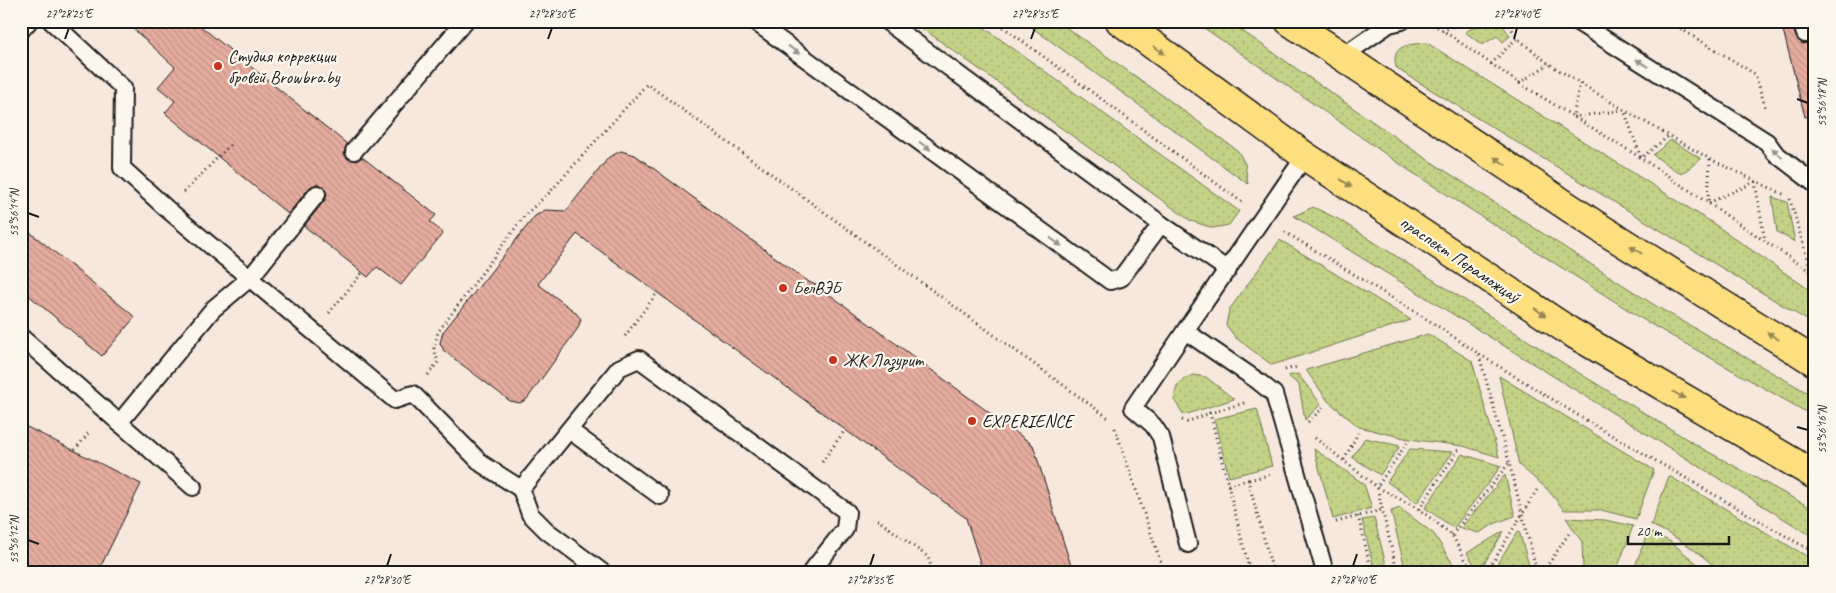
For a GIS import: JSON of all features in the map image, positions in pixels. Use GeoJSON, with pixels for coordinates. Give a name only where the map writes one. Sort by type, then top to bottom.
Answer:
{"type":"FeatureCollection","features":[{"type":"Feature","properties":{"kind":"main road","name":"праспект Пераможцаў"},"geometry":{"type":"LineString","coordinates":[[1120,21],[1305,156],[1569,331],[1815,475]]}},
{"type":"Feature","properties":{"kind":"main road"},"geometry":{"type":"LineString","coordinates":[[1290,21],[1600,228],[1815,362]]}},
{"type":"Feature","properties":{"kind":"lane"},"geometry":{"type":"LineString","coordinates":[[21,30],[29,21]]}},
{"type":"Feature","properties":{"kind":"lane"},"geometry":{"type":"LineString","coordinates":[[51,21],[123,88],[122,168],[167,209],[395,400],[413,394],[482,464],[521,489],[530,514],[547,531],[602,572]]}},
{"type":"Feature","properties":{"kind":"lane"},"geometry":{"type":"LineString","coordinates":[[354,150],[465,21]]}},
{"type":"Feature","properties":{"kind":"lane"},"geometry":{"type":"LineString","coordinates":[[754,21],[1110,281],[1122,278],[1161,224]]}},
{"type":"Feature","properties":{"kind":"lane"},"geometry":{"type":"LineString","coordinates":[[886,21],[1161,224],[1228,270]]}},
{"type":"Feature","properties":{"kind":"lane"},"geometry":{"type":"LineString","coordinates":[[1343,56],[1389,24],[1402,21]]}},
{"type":"Feature","properties":{"kind":"lane"},"geometry":{"type":"LineString","coordinates":[[1576,21],[1767,142],[1775,153],[1815,184]]}},
{"type":"Feature","properties":{"kind":"lane"},"geometry":{"type":"LineString","coordinates":[[1188,544],[1161,437],[1153,425],[1133,408],[1305,156]]}},
{"type":"Feature","properties":{"kind":"lane"},"geometry":{"type":"LineString","coordinates":[[118,422],[213,309],[250,278],[316,194]]}},
{"type":"Feature","properties":{"kind":"lane"},"geometry":{"type":"LineString","coordinates":[[1185,331],[1274,394],[1325,572]]}},
{"type":"Feature","properties":{"kind":"lane"},"geometry":{"type":"LineString","coordinates":[[21,337],[193,487]]}},
{"type":"Feature","properties":{"kind":"lane"},"geometry":{"type":"LineString","coordinates":[[521,489],[619,368],[639,359],[847,512],[845,529],[811,572]]}},
{"type":"Feature","properties":{"kind":"lane"},"geometry":{"type":"LineString","coordinates":[[569,430],[660,496]]}},
{"type":"Feature","properties":{"kind":"path"},"geometry":{"type":"LineString","coordinates":[[995,21],[1264,218],[1589,422],[1815,552]]}},
{"type":"Feature","properties":{"kind":"path"},"geometry":{"type":"LineString","coordinates":[[1429,21],[1519,83],[1641,158],[1811,272],[1790,198],[1710,159],[1624,110],[1549,64],[1518,38],[1507,21]]}},
{"type":"Feature","properties":{"kind":"path"},"geometry":{"type":"LineString","coordinates":[[1442,31],[1464,21]]}},
{"type":"Feature","properties":{"kind":"path"},"geometry":{"type":"LineString","coordinates":[[1668,21],[1755,74],[1775,138],[1775,153],[1755,182],[1708,203]]}},
{"type":"Feature","properties":{"kind":"path"},"geometry":{"type":"LineString","coordinates":[[1491,64],[1518,38]]}},
{"type":"Feature","properties":{"kind":"path"},"geometry":{"type":"LineString","coordinates":[[1519,83],[1549,64]]}},
{"type":"Feature","properties":{"kind":"path"},"geometry":{"type":"LineString","coordinates":[[1573,117],[1580,83]]}},
{"type":"Feature","properties":{"kind":"path"},"geometry":{"type":"LineString","coordinates":[[413,394],[438,362],[434,348],[438,332],[525,215],[548,193],[646,84],[1113,421],[1164,572]]}},
{"type":"Feature","properties":{"kind":"path"},"geometry":{"type":"LineString","coordinates":[[1573,117],[1624,110]]}},
{"type":"Feature","properties":{"kind":"path"},"geometry":{"type":"LineString","coordinates":[[1624,110],[1641,158]]}},
{"type":"Feature","properties":{"kind":"path"},"geometry":{"type":"LineString","coordinates":[[1641,158],[1670,135]]}},
{"type":"Feature","properties":{"kind":"path"},"geometry":{"type":"LineString","coordinates":[[167,209],[231,144]]}},
{"type":"Feature","properties":{"kind":"path"},"geometry":{"type":"LineString","coordinates":[[1708,203],[1710,159]]}},
{"type":"Feature","properties":{"kind":"path"},"geometry":{"type":"LineString","coordinates":[[1755,182],[1765,241]]}},
{"type":"Feature","properties":{"kind":"path"},"geometry":{"type":"LineString","coordinates":[[314,331],[362,273]]}},
{"type":"Feature","properties":{"kind":"path"},"geometry":{"type":"LineString","coordinates":[[639,359],[620,342],[657,293]]}},
{"type":"Feature","properties":{"kind":"path"},"geometry":{"type":"LineString","coordinates":[[1479,354],[1537,572]]}},
{"type":"Feature","properties":{"kind":"path"},"geometry":{"type":"LineString","coordinates":[[1274,394],[1295,388],[1279,372],[1297,367]]}},
{"type":"Feature","properties":{"kind":"path"},"geometry":{"type":"LineString","coordinates":[[1176,418],[1186,422],[1245,403],[1239,397]]}},
{"type":"Feature","properties":{"kind":"path"},"geometry":{"type":"LineString","coordinates":[[1302,429],[1326,405]]}},
{"type":"Feature","properties":{"kind":"path"},"geometry":{"type":"LineString","coordinates":[[1210,413],[1250,572]]}},
{"type":"Feature","properties":{"kind":"path"},"geometry":{"type":"LineString","coordinates":[[808,482],[845,430]]}},
{"type":"Feature","properties":{"kind":"path"},"geometry":{"type":"LineString","coordinates":[[1344,460],[1358,433]]}},
{"type":"Feature","properties":{"kind":"path"},"geometry":{"type":"LineString","coordinates":[[1309,434],[1377,487],[1419,509],[1452,535],[1472,572]]}},
{"type":"Feature","properties":{"kind":"path"},"geometry":{"type":"LineString","coordinates":[[1397,572],[1377,487],[1407,443]]}},
{"type":"Feature","properties":{"kind":"path"},"geometry":{"type":"LineString","coordinates":[[1419,509],[1459,449]]}},
{"type":"Feature","properties":{"kind":"path"},"geometry":{"type":"LineString","coordinates":[[1452,535],[1509,462]]}},
{"type":"Feature","properties":{"kind":"path"},"geometry":{"type":"LineString","coordinates":[[1228,485],[1248,480],[1274,572]]}},
{"type":"Feature","properties":{"kind":"path"},"geometry":{"type":"LineString","coordinates":[[1487,572],[1538,488]]}},
{"type":"Feature","properties":{"kind":"path"},"geometry":{"type":"LineString","coordinates":[[847,512],[878,520],[928,557],[933,572]]}},
{"type":"Feature","properties":{"kind":"path"},"geometry":{"type":"LineString","coordinates":[[1358,516],[1372,572]]}},
{"type":"Feature","properties":{"kind":"path"},"geometry":{"type":"LineString","coordinates":[[1542,572],[1570,532]]}},
{"type":"Feature","properties":{"kind":"green space"},"geometry":{"type":"Polygon","coordinates":[[[912,21],[975,21],[1239,211],[1229,225],[1213,228],[1191,221],[912,21]]]}},
{"type":"Feature","properties":{"kind":"green space"},"geometry":{"type":"Polygon","coordinates":[[[1023,21],[1057,21],[1169,100],[1238,151],[1245,164],[1248,184],[1023,21]]]}},
{"type":"Feature","properties":{"kind":"green space"},"geometry":{"type":"Polygon","coordinates":[[[1194,21],[1228,21],[1422,156],[1656,306],[1815,397],[1815,417],[1647,322],[1410,171],[1194,21]]]}},
{"type":"Feature","properties":{"kind":"green space"},"geometry":{"type":"Polygon","coordinates":[[[1486,21],[1500,21],[1510,36],[1503,42],[1497,36],[1482,45],[1465,32],[1486,21]]]}},
{"type":"Feature","properties":{"kind":"green space"},"geometry":{"type":"Polygon","coordinates":[[[1427,43],[1711,222],[1814,293],[1815,323],[1810,322],[1396,67],[1395,59],[1399,50],[1409,45],[1427,43]]]}},
{"type":"Feature","properties":{"kind":"green space"},"geometry":{"type":"Polygon","coordinates":[[[1671,140],[1701,159],[1681,174],[1653,155],[1671,140]]]}},
{"type":"Feature","properties":{"kind":"green space"},"geometry":{"type":"Polygon","coordinates":[[[1772,197],[1787,202],[1795,242],[1777,232],[1772,197]]]}},
{"type":"Feature","properties":{"kind":"green space"},"geometry":{"type":"Polygon","coordinates":[[[1313,207],[1338,219],[1574,370],[1703,449],[1815,510],[1815,538],[1294,216],[1313,207]]]}},
{"type":"Feature","properties":{"kind":"green space"},"geometry":{"type":"Polygon","coordinates":[[[1280,240],[1411,320],[1272,365],[1236,338],[1226,325],[1229,310],[1280,240]]]}},
{"type":"Feature","properties":{"kind":"green space"},"geometry":{"type":"Polygon","coordinates":[[[1428,334],[1472,361],[1499,457],[1463,446],[1409,439],[1359,427],[1328,401],[1306,370],[1428,334]]]}},
{"type":"Feature","properties":{"kind":"green space"},"geometry":{"type":"Polygon","coordinates":[[[1298,374],[1321,404],[1305,420],[1299,385],[1288,376],[1298,374]]]}},
{"type":"Feature","properties":{"kind":"green space"},"geometry":{"type":"Polygon","coordinates":[[[1193,375],[1206,377],[1234,399],[1184,415],[1174,400],[1176,391],[1184,379],[1193,375]]]}},
{"type":"Feature","properties":{"kind":"green space"},"geometry":{"type":"Polygon","coordinates":[[[1499,376],[1654,470],[1636,519],[1601,510],[1564,510],[1547,489],[1519,465],[1499,376]]]}},
{"type":"Feature","properties":{"kind":"green space"},"geometry":{"type":"Polygon","coordinates":[[[1257,409],[1272,466],[1229,477],[1214,419],[1257,409]]]}},
{"type":"Feature","properties":{"kind":"green space"},"geometry":{"type":"Polygon","coordinates":[[[1365,438],[1400,446],[1380,475],[1352,457],[1365,438]]]}},
{"type":"Feature","properties":{"kind":"green space"},"geometry":{"type":"Polygon","coordinates":[[[1314,449],[1364,484],[1372,508],[1333,519],[1314,449]]]}},
{"type":"Feature","properties":{"kind":"green space"},"geometry":{"type":"Polygon","coordinates":[[[1410,449],[1453,452],[1417,503],[1387,482],[1410,449]]]}},
{"type":"Feature","properties":{"kind":"green space"},"geometry":{"type":"Polygon","coordinates":[[[1462,454],[1501,466],[1454,528],[1425,508],[1462,454]]]}},
{"type":"Feature","properties":{"kind":"green space"},"geometry":{"type":"Polygon","coordinates":[[[1505,475],[1515,516],[1496,523],[1479,533],[1461,528],[1505,475]]]}},
{"type":"Feature","properties":{"kind":"green space"},"geometry":{"type":"Polygon","coordinates":[[[1669,476],[1815,561],[1815,572],[1721,572],[1688,546],[1651,525],[1669,476]]]}},
{"type":"Feature","properties":{"kind":"green space"},"geometry":{"type":"Polygon","coordinates":[[[1400,508],[1434,534],[1458,572],[1406,572],[1391,511],[1400,508]]]}},
{"type":"Feature","properties":{"kind":"green space"},"geometry":{"type":"Polygon","coordinates":[[[1374,518],[1388,572],[1375,572],[1362,520],[1374,518]]]}},
{"type":"Feature","properties":{"kind":"green space"},"geometry":{"type":"Polygon","coordinates":[[[1566,518],[1605,520],[1633,526],[1616,572],[1599,572],[1583,569],[1582,542],[1566,518]]]}},
{"type":"Feature","properties":{"kind":"green space"},"geometry":{"type":"Polygon","coordinates":[[[1504,531],[1479,572],[1467,553],[1504,531]]]}},
{"type":"Feature","properties":{"kind":"green space"},"geometry":{"type":"Polygon","coordinates":[[[1518,531],[1531,572],[1492,572],[1518,531]]]}},
{"type":"Feature","properties":{"kind":"green space"},"geometry":{"type":"Polygon","coordinates":[[[1648,531],[1671,542],[1707,572],[1633,572],[1648,531]]]}},
{"type":"Feature","properties":{"kind":"building"},"geometry":{"type":"Polygon","coordinates":[[[125,21],[194,21],[347,144],[344,154],[348,159],[357,161],[362,157],[436,215],[430,222],[443,233],[401,285],[377,267],[368,277],[304,226],[325,200],[327,195],[324,187],[318,184],[310,187],[288,214],[165,113],[175,101],[158,87],[175,67],[125,21]]]}},
{"type":"Feature","properties":{"kind":"building"},"geometry":{"type":"Polygon","coordinates":[[[1781,22],[1793,28],[1796,37],[1802,44],[1815,39],[1815,116],[1805,117],[1781,22]]]}},
{"type":"Feature","properties":{"kind":"building","name":"ЖК Лазурит"},"geometry":{"type":"Polygon","coordinates":[[[621,151],[635,155],[809,282],[818,286],[1033,445],[1073,572],[983,572],[966,518],[577,234],[538,284],[574,311],[581,319],[578,328],[527,399],[520,403],[510,401],[444,351],[440,343],[443,332],[535,216],[545,210],[566,211],[609,157],[621,151]]]}},
{"type":"Feature","properties":{"kind":"building"},"geometry":{"type":"Polygon","coordinates":[[[21,225],[135,317],[102,356],[21,289],[21,225]]]}},
{"type":"Feature","properties":{"kind":"building"},"geometry":{"type":"Polygon","coordinates":[[[21,424],[141,484],[98,572],[21,572],[21,424]]]}},
{"type":"Feature","properties":{"kind":"place","name":"Студия коррекции бровей Browbro.by"},"geometry":{"type":"Point","coordinates":[218,66]}},
{"type":"Feature","properties":{"kind":"place","name":"БелВЭБ"},"geometry":{"type":"Point","coordinates":[783,288]}},
{"type":"Feature","properties":{"kind":"place","name":"ЖК Лазурит"},"geometry":{"type":"Point","coordinates":[833,360]}},
{"type":"Feature","properties":{"kind":"place","name":"EXPERIENCE"},"geometry":{"type":"Point","coordinates":[972,421]}}]}
